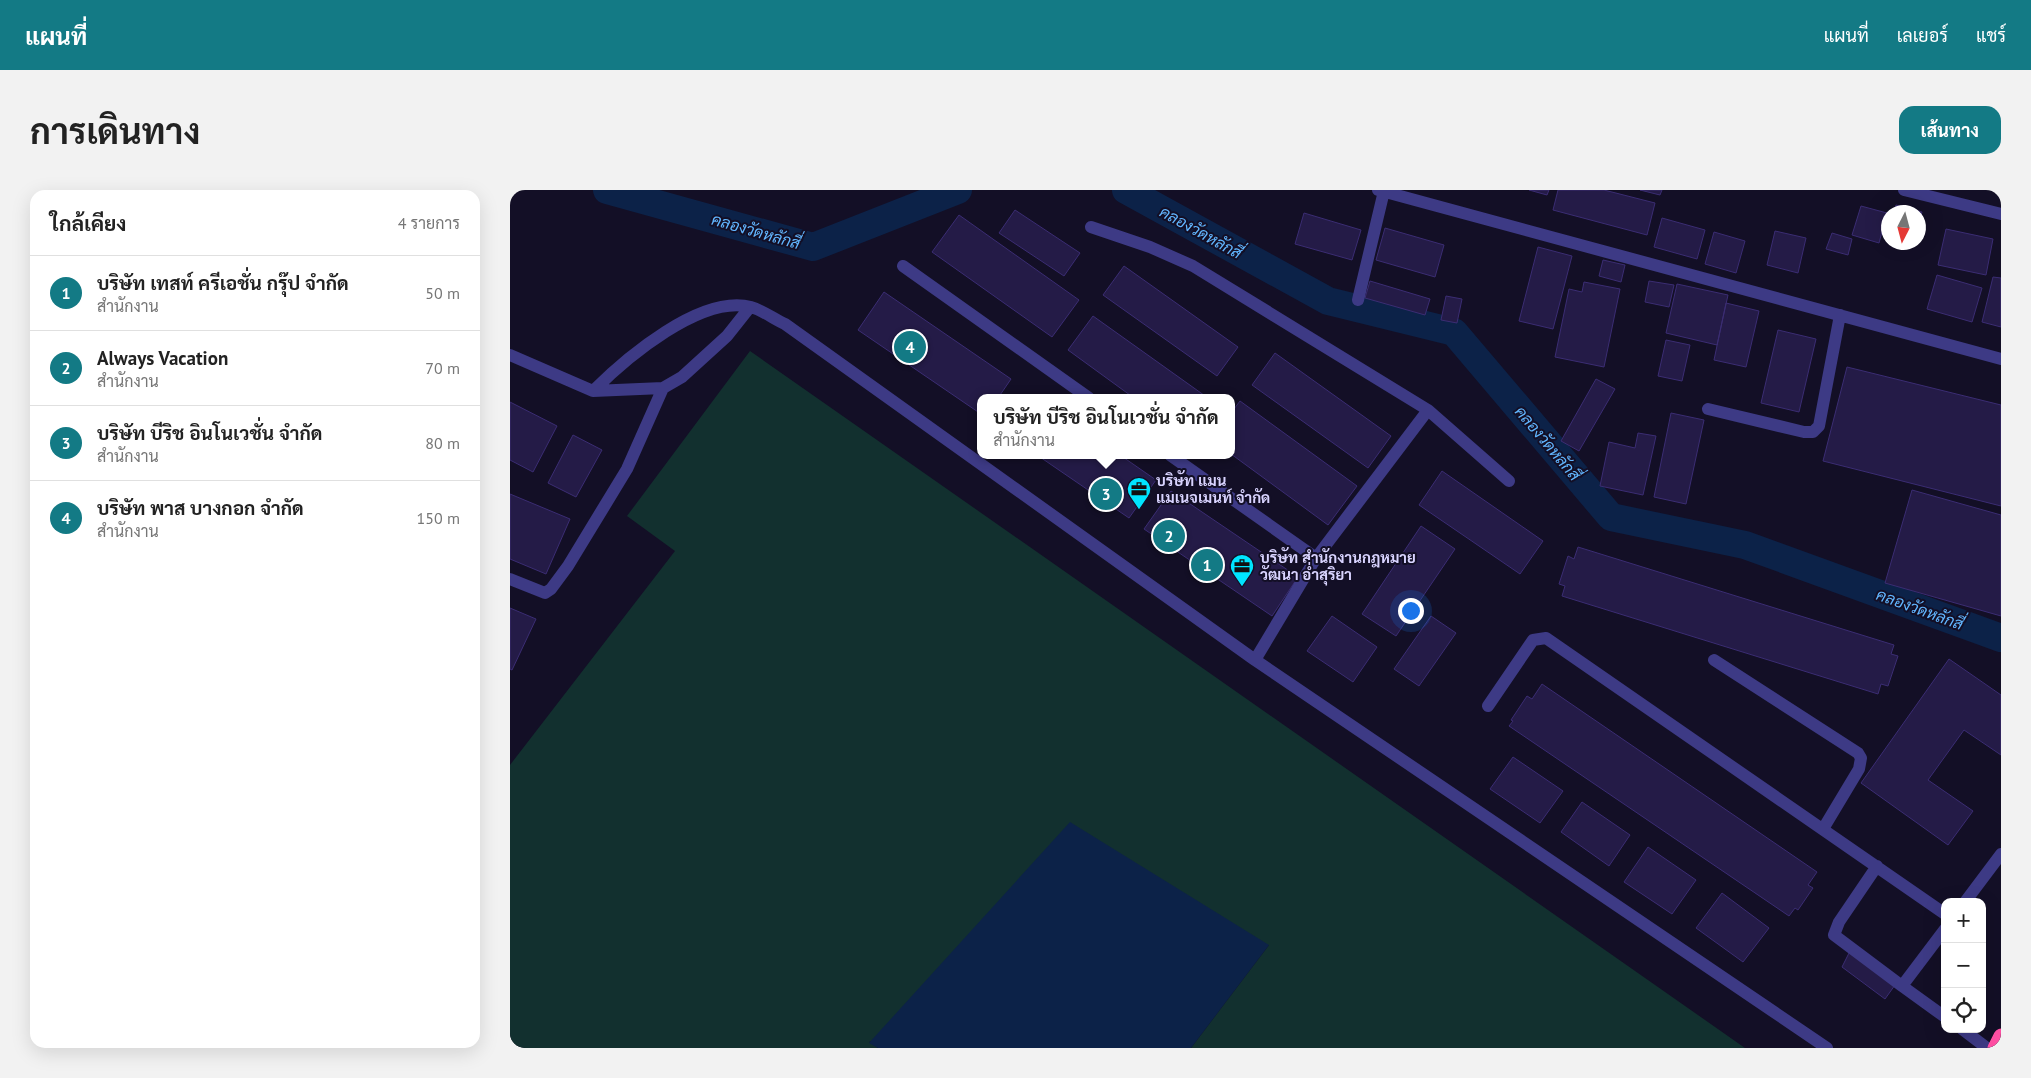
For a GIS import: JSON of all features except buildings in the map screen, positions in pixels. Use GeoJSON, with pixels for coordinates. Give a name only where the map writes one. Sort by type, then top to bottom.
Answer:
{"type":"FeatureCollection","features":[{"type":"Feature","properties":{"kind":"highway"},"geometry":{"type":"LineString","coordinates":[[1995,1048],[2001,1036]]}},
{"type":"Feature","properties":{"kind":"street"},"geometry":{"type":"LineString","coordinates":[[1904,190],[2001,214]]}},
{"type":"Feature","properties":{"kind":"street"},"geometry":{"type":"LineString","coordinates":[[1358,300],[1381,191],[2001,359]]}},
{"type":"Feature","properties":{"kind":"street"},"geometry":{"type":"LineString","coordinates":[[1091,227],[1150,247],[1193,266],[1428,410],[1509,482]]}},
{"type":"Feature","properties":{"kind":"street"},"geometry":{"type":"LineString","coordinates":[[903,266],[1083,394]]}},
{"type":"Feature","properties":{"kind":"street"},"geometry":{"type":"LineString","coordinates":[[593,391],[624,360],[681,321],[714,307],[750,307],[785,324],[1255,660],[1827,1048]]}},
{"type":"Feature","properties":{"kind":"street"},"geometry":{"type":"LineString","coordinates":[[510,355],[593,391],[663,388],[682,377],[728,336],[750,307]]}},
{"type":"Feature","properties":{"kind":"street"},"geometry":{"type":"LineString","coordinates":[[1708,409],[1804,432],[1813,432],[1819,426],[1840,315]]}},
{"type":"Feature","properties":{"kind":"street"},"geometry":{"type":"LineString","coordinates":[[510,579],[545,593],[550,589],[568,566],[627,469],[663,388]]}},
{"type":"Feature","properties":{"kind":"street"},"geometry":{"type":"LineString","coordinates":[[1255,660],[1316,558],[1428,410]]}},
{"type":"Feature","properties":{"kind":"street"},"geometry":{"type":"LineString","coordinates":[[1176,459],[1316,558]]}},
{"type":"Feature","properties":{"kind":"street"},"geometry":{"type":"LineString","coordinates":[[1488,706],[1529,645],[1539,637],[1546,638],[1941,911]]}},
{"type":"Feature","properties":{"kind":"street"},"geometry":{"type":"LineString","coordinates":[[1714,660],[1858,753],[1861,758],[1859,769],[1823,829]]}},
{"type":"Feature","properties":{"kind":"street"},"geometry":{"type":"LineString","coordinates":[[1968,898],[2001,854]]}},
{"type":"Feature","properties":{"kind":"street"},"geometry":{"type":"LineString","coordinates":[[1877,866],[1839,922],[1834,935],[1941,1014]]}},
{"type":"Feature","properties":{"kind":"street"},"geometry":{"type":"LineString","coordinates":[[1902,986],[1941,934]]}},
{"type":"Feature","properties":{"kind":"street"},"geometry":{"type":"LineString","coordinates":[[1967,1033],[1987,1048]]}},
{"type":"Feature","properties":{"kind":"green space"},"geometry":{"type":"Polygon","coordinates":[[[750,351],[1745,1048],[1191,1048],[1269,945],[869,1042],[878,1048],[510,1048],[510,765],[675,551],[627,516],[750,351]]]}},
{"type":"Feature","properties":{"kind":"water"},"geometry":{"type":"Polygon","coordinates":[[[1070,822],[1269,945],[1191,1048],[878,1048],[869,1043],[1070,822]]]}},
{"type":"Feature","properties":{"kind":"waterway","name":"คลองวัดหลักสี่"},"geometry":{"type":"LineString","coordinates":[[607,190],[813,247],[958,190]]}},
{"type":"Feature","properties":{"kind":"waterway","name":"คลองวัดหลักสี่"},"geometry":{"type":"LineString","coordinates":[[1126,190],[1328,301],[1454,332],[1611,517],[1745,545],[2001,638]]}},
{"type":"Feature","properties":{"kind":"place","name":"บริษัท พาส บางกอก จำกัด"},"geometry":{"type":"Point","coordinates":[910,347]}},
{"type":"Feature","properties":{"kind":"place","name":"บริษัท บีริช อินโนเวชั่น จำกัด"},"geometry":{"type":"Point","coordinates":[1106,494]}},
{"type":"Feature","properties":{"kind":"place","name":"บริษัท แมน แมเนจเมนท์ จำกัด"},"geometry":{"type":"Point","coordinates":[1139,510]}},
{"type":"Feature","properties":{"kind":"place","name":"Always Vacation"},"geometry":{"type":"Point","coordinates":[1169,536]}},
{"type":"Feature","properties":{"kind":"place","name":"บริษัท เทสท์ ครีเอชั่น กรุ๊ป จำกัด"},"geometry":{"type":"Point","coordinates":[1207,565]}},
{"type":"Feature","properties":{"kind":"place","name":"บริษัท สำนักงานกฎหมาย วัฒนา อ่ำสุริยา"},"geometry":{"type":"Point","coordinates":[1242,587]}}]}
